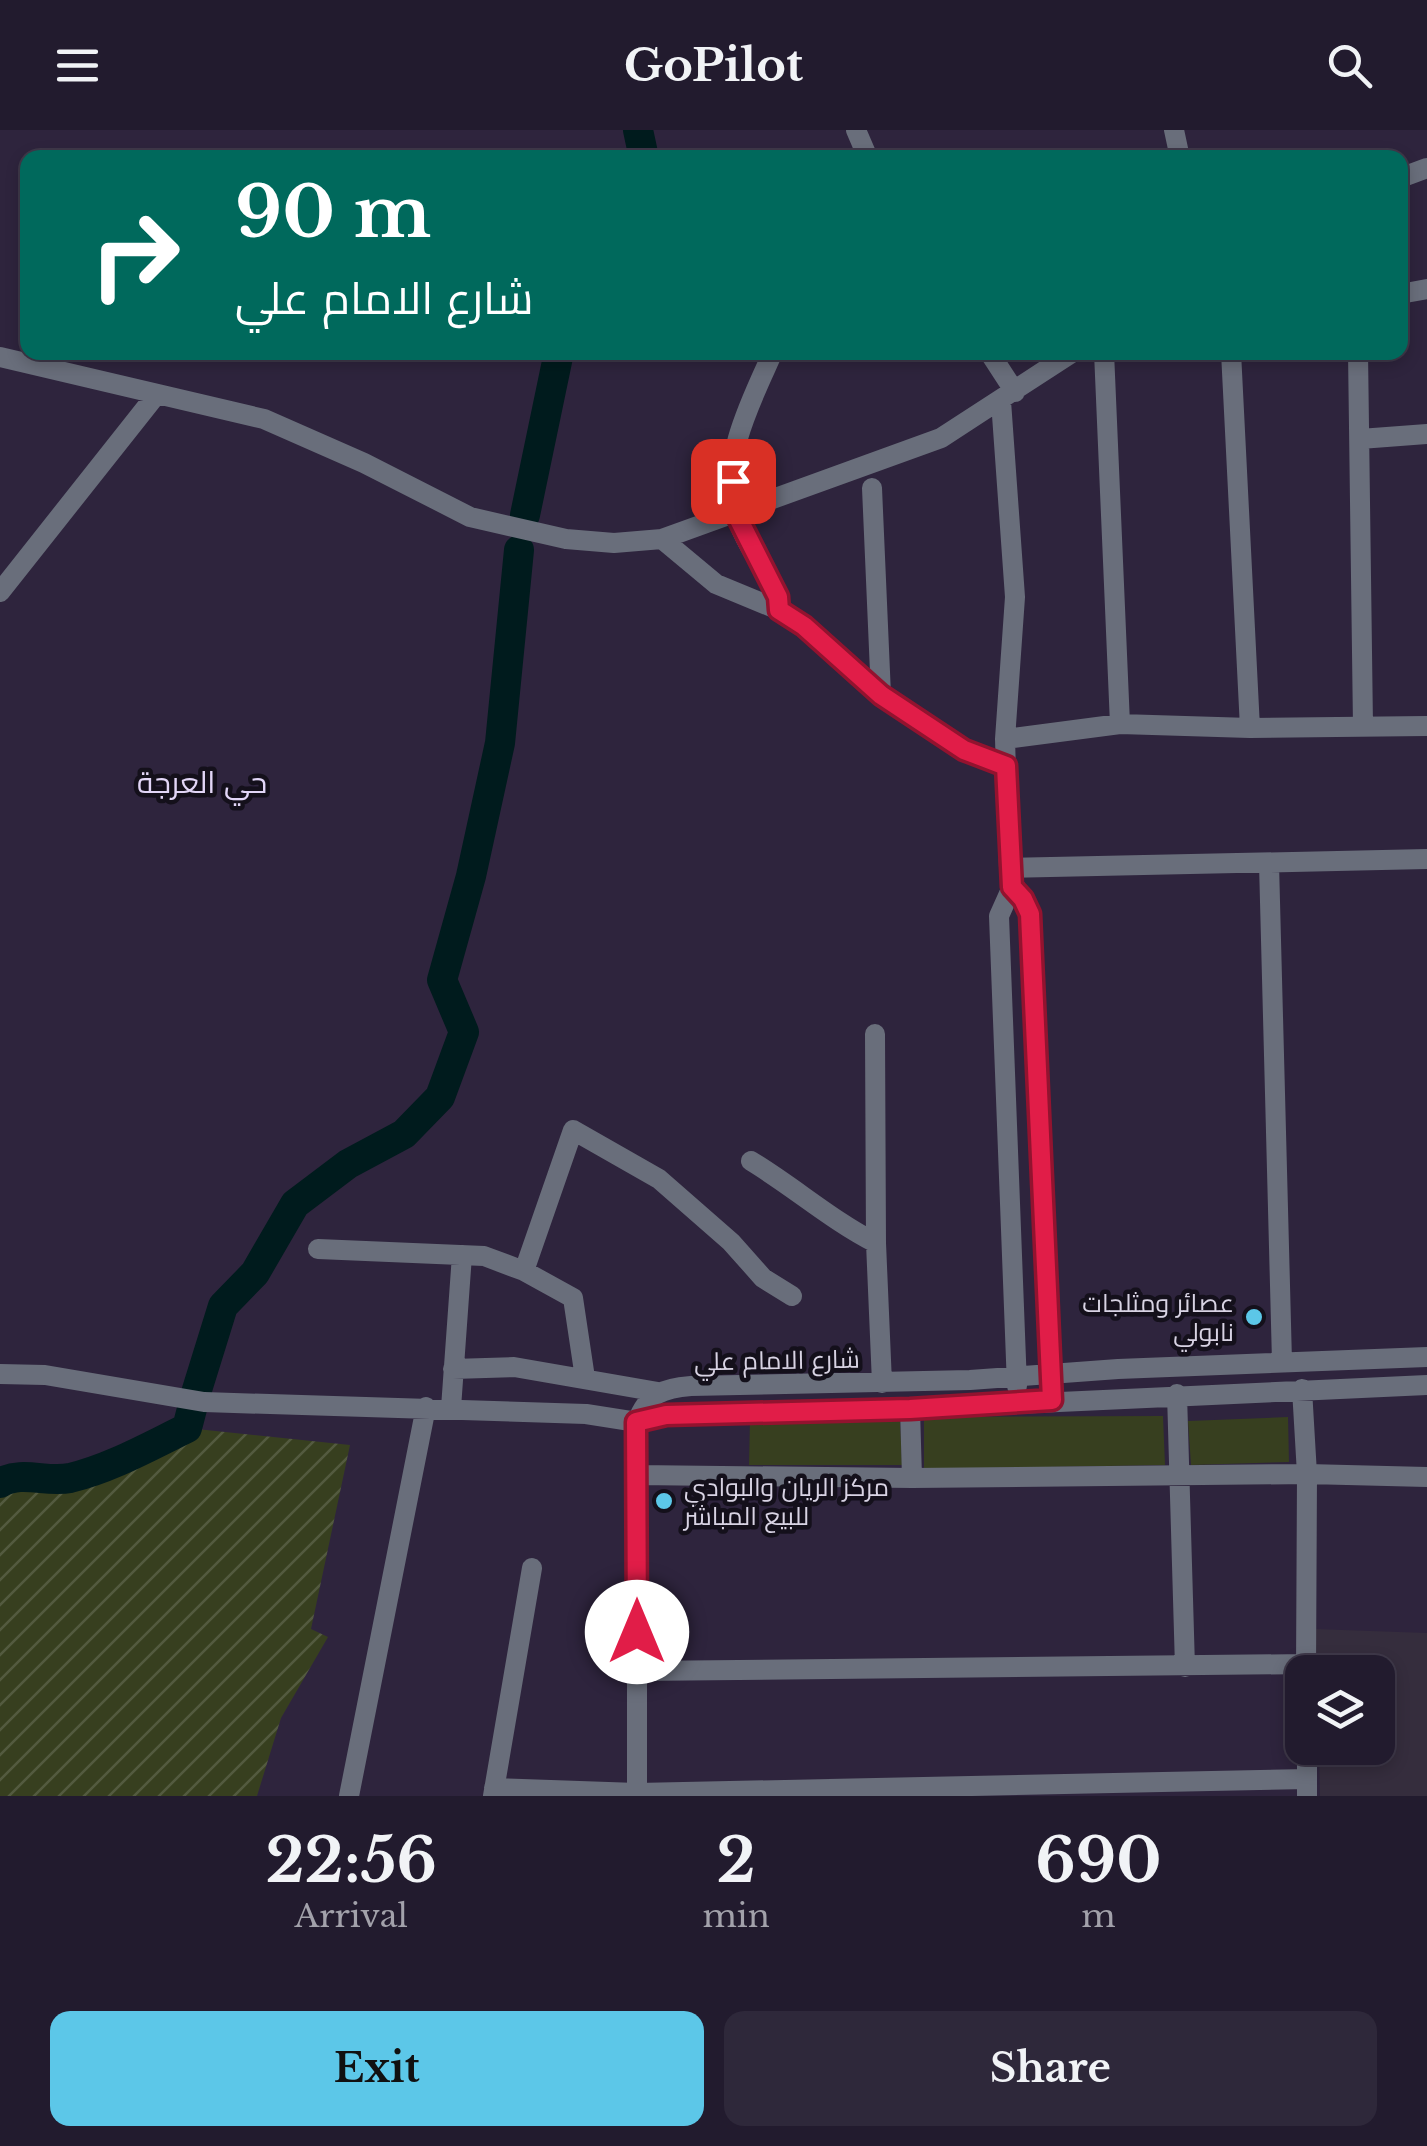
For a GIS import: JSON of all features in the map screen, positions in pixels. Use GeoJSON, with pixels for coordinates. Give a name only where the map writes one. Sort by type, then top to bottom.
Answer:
{"type":"FeatureCollection","features":[{"type":"Feature","properties":{"kind":"street"},"geometry":{"type":"LineString","coordinates":[[0,357],[264,419],[470,516],[566,540],[614,543],[662,539],[942,438],[1061,360]]}},
{"type":"Feature","properties":{"kind":"street"},"geometry":{"type":"LineString","coordinates":[[770,360],[743,422],[736,452],[735,512],[778,597],[779,610]]}},
{"type":"Feature","properties":{"kind":"street"},"geometry":{"type":"LineString","coordinates":[[992,360],[1008,397],[1015,597],[1006,739],[1010,878],[999,916],[1016,1402]]}},
{"type":"Feature","properties":{"kind":"street"},"geometry":{"type":"LineString","coordinates":[[1104,360],[1120,724]]}},
{"type":"Feature","properties":{"kind":"street"},"geometry":{"type":"LineString","coordinates":[[1231,360],[1250,728]]}},
{"type":"Feature","properties":{"kind":"street"},"geometry":{"type":"LineString","coordinates":[[1358,360],[1363,726]]}},
{"type":"Feature","properties":{"kind":"street"},"geometry":{"type":"LineString","coordinates":[[0,592],[156,395]]}},
{"type":"Feature","properties":{"kind":"street"},"geometry":{"type":"LineString","coordinates":[[1360,439],[1427,434]]}},
{"type":"Feature","properties":{"kind":"street"},"geometry":{"type":"LineString","coordinates":[[872,488],[881,695]]}},
{"type":"Feature","properties":{"kind":"street"},"geometry":{"type":"LineString","coordinates":[[662,539],[716,584],[779,610],[804,626],[881,695],[964,750],[1006,766]]}},
{"type":"Feature","properties":{"kind":"street"},"geometry":{"type":"LineString","coordinates":[[1006,739],[1120,724],[1250,728],[1427,726]]}},
{"type":"Feature","properties":{"kind":"street"},"geometry":{"type":"LineString","coordinates":[[1010,878],[1270,863],[1427,859]]}},
{"type":"Feature","properties":{"kind":"street"},"geometry":{"type":"LineString","coordinates":[[1270,863],[1282,1362]]}},
{"type":"Feature","properties":{"kind":"street"},"geometry":{"type":"LineString","coordinates":[[1010,878],[1030,914],[1052,1400]]}},
{"type":"Feature","properties":{"kind":"street"},"geometry":{"type":"LineString","coordinates":[[876,1034],[876,1243],[882,1383]]}},
{"type":"Feature","properties":{"kind":"street"},"geometry":{"type":"LineString","coordinates":[[524,1271],[573,1130],[659,1179],[731,1242],[763,1278],[792,1296]]}},
{"type":"Feature","properties":{"kind":"street"},"geometry":{"type":"LineString","coordinates":[[751,1162],[794,1188],[842,1226],[876,1243]]}},
{"type":"Feature","properties":{"kind":"street"},"geometry":{"type":"LineString","coordinates":[[318,1249],[484,1256],[524,1271],[574,1298],[585,1378]]}},
{"type":"Feature","properties":{"kind":"street"},"geometry":{"type":"LineString","coordinates":[[450,1408],[462,1256]]}},
{"type":"Feature","properties":{"kind":"street","name":"شارع الامام علي"},"geometry":{"type":"LineString","coordinates":[[452,1369],[514,1367],[658,1392],[691,1386],[882,1383],[1427,1356]]}},
{"type":"Feature","properties":{"kind":"street","name":"شارع الامام علي"},"geometry":{"type":"LineString","coordinates":[[0,1374],[61,1378],[204,1402],[586,1414],[636,1422],[666,1415],[910,1409],[1427,1385]]}},
{"type":"Feature","properties":{"kind":"street"},"geometry":{"type":"LineString","coordinates":[[1302,1389],[1307,1474],[1306,1655]]}},
{"type":"Feature","properties":{"kind":"street"},"geometry":{"type":"LineString","coordinates":[[637,1794],[636,1422],[644,1404],[658,1392]]}},
{"type":"Feature","properties":{"kind":"street"},"geometry":{"type":"LineString","coordinates":[[1177,1394],[1185,1668]]}},
{"type":"Feature","properties":{"kind":"street"},"geometry":{"type":"LineString","coordinates":[[349,1796],[426,1408]]}},
{"type":"Feature","properties":{"kind":"street"},"geometry":{"type":"LineString","coordinates":[[910,1409],[912,1478]]}},
{"type":"Feature","properties":{"kind":"street"},"geometry":{"type":"LineString","coordinates":[[636,1475],[1427,1477]]}},
{"type":"Feature","properties":{"kind":"street"},"geometry":{"type":"LineString","coordinates":[[532,1568],[494,1792],[1307,1788]]}},
{"type":"Feature","properties":{"kind":"street"},"geometry":{"type":"LineString","coordinates":[[637,1671],[1285,1668]]}},
{"type":"Feature","properties":{"kind":"shaded area"},"geometry":{"type":"Polygon","coordinates":[[[1315,1629],[1427,1633],[1427,1796],[1320,1796],[1319,1765],[1395,1765],[1395,1655],[1316,1655],[1315,1629]]]}},
{"type":"Feature","properties":{"kind":"green space"},"geometry":{"type":"Polygon","coordinates":[[[1163,1416],[1165,1465],[924,1469],[924,1417],[1163,1416]]]}},
{"type":"Feature","properties":{"kind":"green space"},"geometry":{"type":"Polygon","coordinates":[[[1288,1417],[1289,1462],[1191,1465],[1188,1421],[1288,1417]]]}},
{"type":"Feature","properties":{"kind":"green space"},"geometry":{"type":"Polygon","coordinates":[[[750,1419],[900,1420],[902,1465],[749,1465],[750,1419]]]}},
{"type":"Feature","properties":{"kind":"green space"},"geometry":{"type":"Polygon","coordinates":[[[187,1428],[350,1445],[311,1629],[328,1637],[281,1718],[257,1796],[0,1796],[0,1483],[17,1477],[61,1479],[85,1474],[187,1428]]]}},
{"type":"Feature","properties":{"kind":"waterway"},"geometry":{"type":"LineString","coordinates":[[638,130],[642,150]]}},
{"type":"Feature","properties":{"kind":"waterway"},"geometry":{"type":"LineString","coordinates":[[525,515],[557,360]]}},
{"type":"Feature","properties":{"kind":"waterway"},"geometry":{"type":"LineString","coordinates":[[196,1393],[223,1306],[255,1273],[295,1204],[348,1164],[404,1134],[440,1097],[464,1032],[442,980],[471,876],[500,743],[519,550]]}},
{"type":"Feature","properties":{"kind":"waterway"},"geometry":{"type":"LineString","coordinates":[[0,1483],[17,1477],[70,1478],[115,1463],[187,1428],[193,1405]]}},
{"type":"Feature","properties":{"kind":"place","name":"عصائر ومثلجات نابولي"},"geometry":{"type":"Point","coordinates":[1254,1317]}},
{"type":"Feature","properties":{"kind":"place","name":"مركز الريان والبوادي للبيع المباشر"},"geometry":{"type":"Point","coordinates":[664,1501]}},
{"type":"Feature","properties":{"kind":"district","name":"حي العرجة"},"geometry":{"type":"Point","coordinates":[202,783]}},
{"type":"Feature","properties":{"kind":"route"},"geometry":{"type":"LineString","coordinates":[[637,1632],[636,1422],[666,1415],[910,1409],[1052,1400],[1030,914],[1012,887],[1006,766],[964,750],[881,695],[804,626],[779,610],[778,597],[735,512],[733,481]]}}]}
